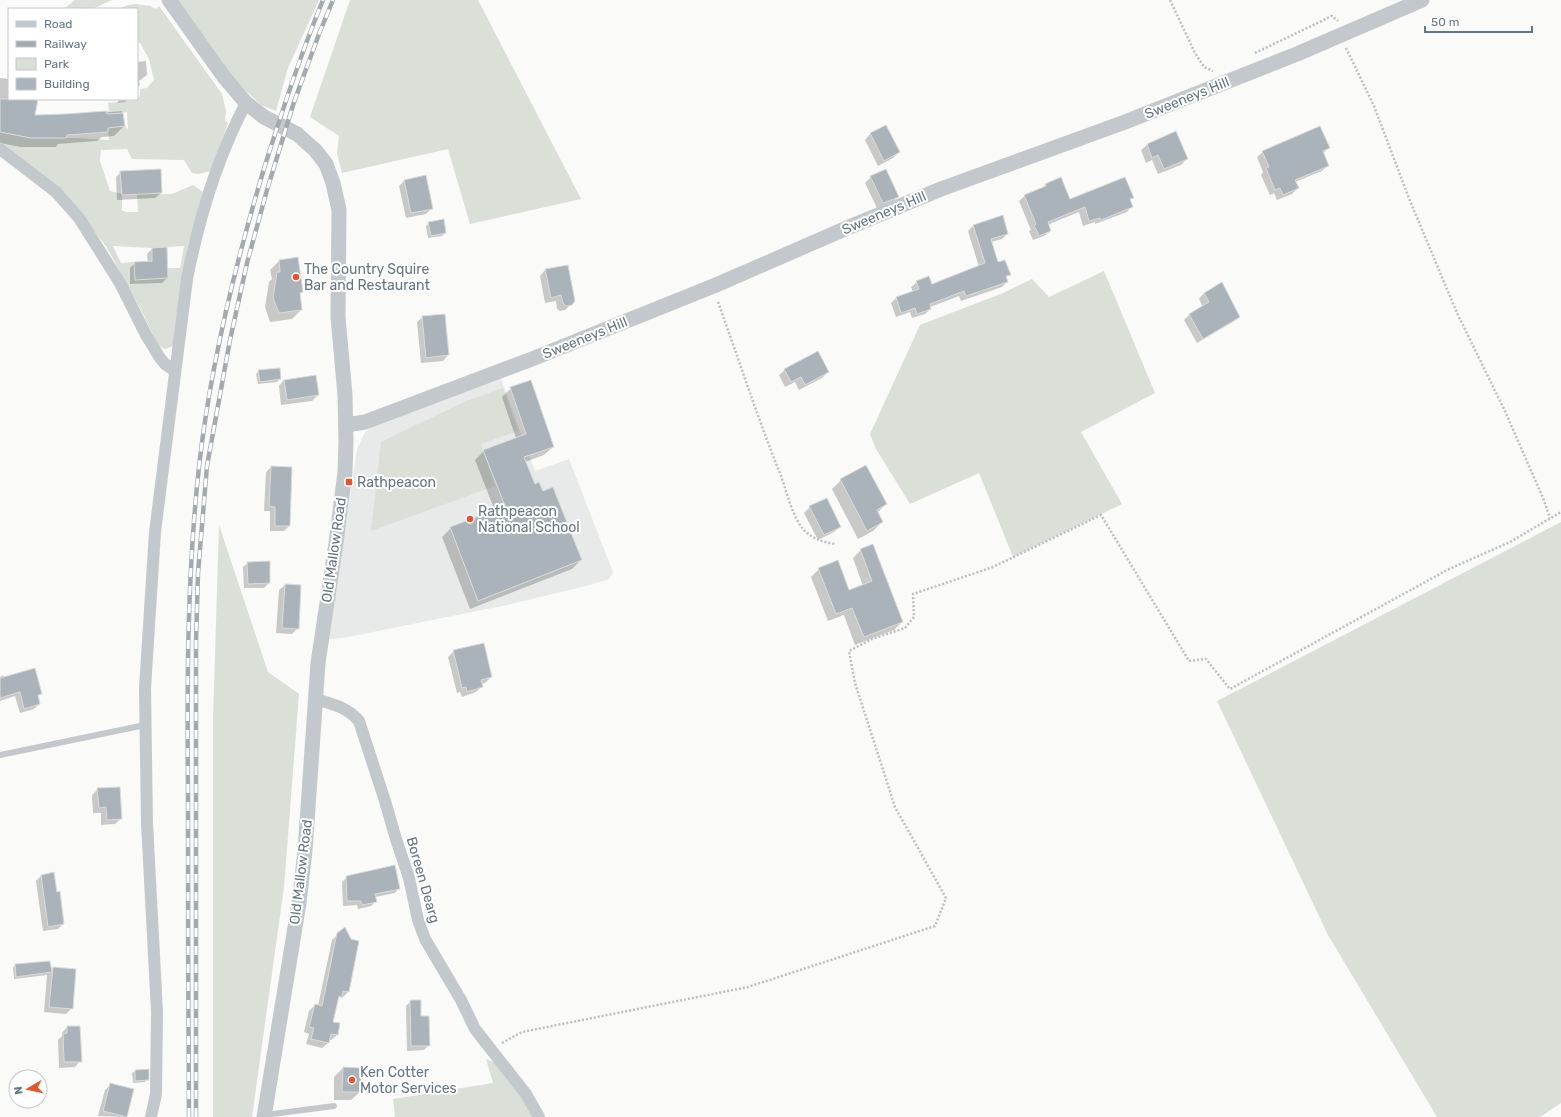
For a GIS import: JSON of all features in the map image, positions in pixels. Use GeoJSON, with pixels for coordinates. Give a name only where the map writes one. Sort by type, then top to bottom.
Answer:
{"type":"FeatureCollection","features":[{"type":"Feature","properties":{"kind":"street","name":"Old Mallow Road"},"geometry":{"type":"LineString","coordinates":[[169,0],[224,77],[246,103],[264,117],[297,134],[316,150],[326,164],[334,183],[339,210],[338,316],[346,425],[344,480],[319,656],[304,858],[299,903],[264,1116]]}},
{"type":"Feature","properties":{"kind":"street","name":"Sweeneys Hill"},"geometry":{"type":"LineString","coordinates":[[346,425],[365,422],[532,359],[716,285],[847,228],[949,186],[1125,122],[1291,56],[1422,0]]}},
{"type":"Feature","properties":{"kind":"street"},"geometry":{"type":"LineString","coordinates":[[151,1117],[156,1094],[157,1012],[146,824],[145,688],[155,532],[187,279],[193,246],[222,153],[246,103]]}},
{"type":"Feature","properties":{"kind":"street"},"geometry":{"type":"LineString","coordinates":[[0,149],[56,192],[79,218],[116,277],[146,335],[160,358],[165,364],[175,371]]}},
{"type":"Feature","properties":{"kind":"street","name":"Boreen Dearg"},"geometry":{"type":"LineString","coordinates":[[315,699],[342,707],[351,712],[359,721],[409,878],[418,920],[426,939],[461,1000],[475,1029],[526,1094],[539,1117]]}},
{"type":"Feature","properties":{"kind":"lane"},"geometry":{"type":"LineString","coordinates":[[0,755],[145,725]]}},
{"type":"Feature","properties":{"kind":"lane"},"geometry":{"type":"LineString","coordinates":[[264,1116],[334,1106]]}},
{"type":"Feature","properties":{"kind":"path"},"geometry":{"type":"LineString","coordinates":[[1170,0],[1194,53],[1204,67],[1216,73]]}},
{"type":"Feature","properties":{"kind":"path"},"geometry":{"type":"LineString","coordinates":[[1251,55],[1332,16],[1342,25],[1343,34],[1374,106],[1410,201],[1457,313],[1504,409],[1543,498],[1550,518]]}},
{"type":"Feature","properties":{"kind":"path"},"geometry":{"type":"LineString","coordinates":[[718,302],[795,513],[803,528],[812,537],[820,541],[835,544]]}},
{"type":"Feature","properties":{"kind":"path"},"geometry":{"type":"LineString","coordinates":[[491,1049],[522,1032],[748,987],[935,926],[946,898],[895,807],[855,683],[849,651],[872,639],[905,628],[914,617],[913,594],[993,566],[1101,515],[1189,661],[1206,659],[1230,689],[1449,569],[1510,542],[1561,512]]}},
{"type":"Feature","properties":{"kind":"shaded area","name":"Rathpeacon National School"},"geometry":{"type":"Polygon","coordinates":[[[501,379],[535,471],[569,459],[613,573],[609,579],[586,586],[507,605],[343,638],[329,639],[357,449],[365,432],[375,424],[501,379]]]}},
{"type":"Feature","properties":{"kind":"green space"},"geometry":{"type":"Polygon","coordinates":[[[75,0],[112,0],[94,8],[65,8],[75,0]]]}},
{"type":"Feature","properties":{"kind":"green space"},"geometry":{"type":"Polygon","coordinates":[[[177,0],[319,0],[288,68],[276,111],[261,105],[234,80],[177,0]]]}},
{"type":"Feature","properties":{"kind":"green space"},"geometry":{"type":"Polygon","coordinates":[[[350,0],[478,0],[581,199],[470,224],[448,149],[342,173],[337,153],[339,136],[310,117],[350,0]]]}},
{"type":"Feature","properties":{"kind":"green space"},"geometry":{"type":"Polygon","coordinates":[[[136,4],[150,6],[156,9],[159,6],[222,94],[226,111],[225,121],[228,123],[211,171],[198,174],[192,173],[184,160],[132,159],[127,149],[101,150],[100,161],[110,191],[122,194],[122,210],[126,212],[138,212],[137,194],[172,194],[193,185],[203,192],[188,245],[174,346],[165,349],[158,345],[141,310],[106,246],[61,191],[0,142],[0,132],[31,138],[109,140],[106,111],[109,111],[108,103],[138,100],[140,96],[140,89],[147,88],[154,80],[149,59],[140,43],[138,42],[138,8],[121,8],[136,4]],[[127,112],[113,114],[114,127],[125,126],[128,130],[127,112]],[[113,246],[121,263],[134,262],[135,280],[167,278],[167,268],[180,268],[184,246],[152,248],[113,246]]]}},
{"type":"Feature","properties":{"kind":"green space"},"geometry":{"type":"Polygon","coordinates":[[[1104,271],[1155,393],[1081,432],[1122,504],[1013,557],[979,473],[910,504],[876,449],[870,434],[920,325],[1003,293],[1032,279],[1049,297],[1104,271]]]}},
{"type":"Feature","properties":{"kind":"green space"},"geometry":{"type":"Polygon","coordinates":[[[503,388],[518,431],[481,444],[495,486],[371,531],[381,442],[466,401],[503,388]]]}},
{"type":"Feature","properties":{"kind":"green space"},"geometry":{"type":"Polygon","coordinates":[[[1561,522],[1561,1103],[1540,1117],[1437,1117],[1328,935],[1217,701],[1561,522]]]}},
{"type":"Feature","properties":{"kind":"green space"},"geometry":{"type":"Polygon","coordinates":[[[219,525],[268,672],[299,694],[284,887],[252,1117],[213,1117],[213,720],[219,525]]]}},
{"type":"Feature","properties":{"kind":"green space"},"geometry":{"type":"Polygon","coordinates":[[[486,1059],[496,1063],[536,1117],[395,1117],[393,1099],[493,1083],[486,1059]]]}},
{"type":"Feature","properties":{"kind":"building"},"geometry":{"type":"Polygon","coordinates":[[[0,99],[38,100],[35,115],[106,111],[107,114],[123,113],[125,126],[108,128],[108,132],[67,135],[66,138],[31,138],[0,132],[0,99]]]}},
{"type":"Feature","properties":{"kind":"building"},"geometry":{"type":"Polygon","coordinates":[[[886,125],[900,152],[884,161],[870,133],[886,125]]]}},
{"type":"Feature","properties":{"kind":"building"},"geometry":{"type":"Polygon","coordinates":[[[1320,126],[1330,148],[1323,151],[1329,166],[1295,180],[1299,188],[1283,195],[1280,188],[1275,190],[1266,168],[1269,167],[1262,151],[1320,126]]]}},
{"type":"Feature","properties":{"kind":"building"},"geometry":{"type":"Polygon","coordinates":[[[1176,131],[1188,159],[1164,169],[1158,155],[1152,158],[1147,144],[1176,131]]]}},
{"type":"Feature","properties":{"kind":"building"},"geometry":{"type":"Polygon","coordinates":[[[161,169],[162,193],[122,195],[120,171],[161,169]]]}},
{"type":"Feature","properties":{"kind":"building"},"geometry":{"type":"Polygon","coordinates":[[[886,169],[899,197],[883,203],[870,176],[886,169]]]}},
{"type":"Feature","properties":{"kind":"building"},"geometry":{"type":"Polygon","coordinates":[[[426,175],[433,209],[411,213],[404,180],[426,175]]]}},
{"type":"Feature","properties":{"kind":"building"},"geometry":{"type":"Polygon","coordinates":[[[1061,177],[1070,199],[1125,177],[1134,198],[1130,199],[1133,207],[1101,220],[1100,218],[1089,221],[1085,207],[1048,222],[1051,231],[1039,236],[1034,225],[1036,224],[1024,195],[1046,186],[1045,184],[1061,177]]]}},
{"type":"Feature","properties":{"kind":"building"},"geometry":{"type":"Polygon","coordinates":[[[1003,215],[1008,234],[991,239],[998,262],[1005,260],[1011,275],[1006,276],[1008,282],[966,296],[964,291],[930,304],[931,309],[917,314],[915,308],[901,313],[896,297],[919,289],[916,281],[929,276],[932,284],[985,263],[973,225],[1003,215]]]}},
{"type":"Feature","properties":{"kind":"building"},"geometry":{"type":"Polygon","coordinates":[[[444,219],[446,233],[431,236],[428,222],[444,219]]]}},
{"type":"Feature","properties":{"kind":"building"},"geometry":{"type":"Polygon","coordinates":[[[167,247],[168,278],[135,280],[134,262],[152,261],[152,248],[167,247]]]}},
{"type":"Feature","properties":{"kind":"building"},"geometry":{"type":"Polygon","coordinates":[[[298,257],[303,292],[300,293],[302,310],[279,313],[273,298],[277,272],[280,272],[279,260],[298,257]]]}},
{"type":"Feature","properties":{"kind":"building"},"geometry":{"type":"Polygon","coordinates":[[[568,265],[575,301],[572,305],[566,306],[563,303],[561,295],[551,298],[545,269],[568,265]]]}},
{"type":"Feature","properties":{"kind":"building"},"geometry":{"type":"Polygon","coordinates":[[[1222,282],[1240,317],[1203,339],[1189,314],[1209,302],[1204,293],[1222,282]]]}},
{"type":"Feature","properties":{"kind":"building"},"geometry":{"type":"Polygon","coordinates":[[[445,314],[449,355],[426,358],[422,316],[445,314]]]}},
{"type":"Feature","properties":{"kind":"building"},"geometry":{"type":"Polygon","coordinates":[[[818,351],[829,372],[805,385],[801,377],[791,382],[784,369],[818,351]]]}},
{"type":"Feature","properties":{"kind":"building"},"geometry":{"type":"Polygon","coordinates":[[[280,368],[281,379],[260,382],[258,370],[280,368]]]}},
{"type":"Feature","properties":{"kind":"building"},"geometry":{"type":"Polygon","coordinates":[[[316,375],[319,395],[287,400],[284,380],[316,375]]]}},
{"type":"Feature","properties":{"kind":"building"},"geometry":{"type":"Polygon","coordinates":[[[531,380],[554,447],[524,457],[535,484],[539,482],[543,491],[553,487],[582,560],[478,601],[450,527],[505,506],[483,450],[526,434],[510,387],[531,380]]]}},
{"type":"Feature","properties":{"kind":"building"},"geometry":{"type":"Polygon","coordinates":[[[866,465],[887,504],[877,510],[883,522],[867,531],[840,479],[866,465]]]}},
{"type":"Feature","properties":{"kind":"building"},"geometry":{"type":"Polygon","coordinates":[[[271,466],[292,467],[290,526],[275,526],[275,507],[269,506],[271,466]]]}},
{"type":"Feature","properties":{"kind":"building"},"geometry":{"type":"Polygon","coordinates":[[[827,498],[841,527],[824,535],[809,506],[827,498]]]}},
{"type":"Feature","properties":{"kind":"building"},"geometry":{"type":"Polygon","coordinates":[[[873,544],[903,622],[864,637],[852,608],[836,614],[818,568],[838,560],[849,590],[872,581],[860,549],[873,544]]]}},
{"type":"Feature","properties":{"kind":"building"},"geometry":{"type":"Polygon","coordinates":[[[270,561],[270,583],[248,584],[247,562],[270,561]]]}},
{"type":"Feature","properties":{"kind":"building"},"geometry":{"type":"Polygon","coordinates":[[[285,584],[301,585],[299,629],[282,628],[285,584]]]}},
{"type":"Feature","properties":{"kind":"building"},"geometry":{"type":"Polygon","coordinates":[[[484,643],[492,677],[481,680],[483,687],[467,692],[466,687],[462,688],[453,650],[484,643]]]}},
{"type":"Feature","properties":{"kind":"building"},"geometry":{"type":"Polygon","coordinates":[[[35,668],[42,694],[38,695],[40,704],[24,709],[20,692],[0,698],[0,678],[35,668]]]}},
{"type":"Feature","properties":{"kind":"building"},"geometry":{"type":"Polygon","coordinates":[[[120,787],[122,819],[107,820],[106,807],[99,808],[97,788],[120,787]]]}},
{"type":"Feature","properties":{"kind":"building"},"geometry":{"type":"Polygon","coordinates":[[[395,865],[400,889],[375,894],[377,902],[362,905],[361,901],[347,901],[346,876],[395,865]]]}},
{"type":"Feature","properties":{"kind":"building"},"geometry":{"type":"Polygon","coordinates":[[[54,872],[57,892],[60,891],[64,924],[48,927],[41,875],[54,872]]]}},
{"type":"Feature","properties":{"kind":"building"},"geometry":{"type":"Polygon","coordinates":[[[345,927],[351,939],[359,941],[349,992],[343,991],[342,997],[339,996],[333,1022],[340,1023],[338,1035],[331,1034],[329,1043],[311,1039],[314,1028],[309,1027],[315,1004],[322,1006],[337,933],[345,927]]]}},
{"type":"Feature","properties":{"kind":"building"},"geometry":{"type":"Polygon","coordinates":[[[50,961],[52,972],[16,977],[15,964],[50,961]]]}},
{"type":"Feature","properties":{"kind":"building"},"geometry":{"type":"Polygon","coordinates":[[[53,967],[76,969],[73,1009],[49,1007],[53,967]]]}},
{"type":"Feature","properties":{"kind":"building"},"geometry":{"type":"Polygon","coordinates":[[[410,1000],[421,1000],[421,1016],[429,1016],[430,1046],[411,1046],[410,1000]]]}},
{"type":"Feature","properties":{"kind":"building"},"geometry":{"type":"Polygon","coordinates":[[[67,1026],[80,1026],[82,1062],[64,1062],[63,1034],[67,1033],[67,1026]]]}},
{"type":"Feature","properties":{"kind":"building","name":"Ken Cotter Motor Services"},"geometry":{"type":"Polygon","coordinates":[[[343,1067],[361,1068],[361,1092],[342,1092],[343,1067]]]}},
{"type":"Feature","properties":{"kind":"building"},"geometry":{"type":"Polygon","coordinates":[[[149,1069],[149,1080],[135,1081],[135,1070],[149,1069]]]}},
{"type":"Feature","properties":{"kind":"building"},"geometry":{"type":"Polygon","coordinates":[[[110,1083],[134,1089],[127,1117],[103,1111],[110,1083]]]}},
{"type":"Feature","properties":{"kind":"railway"},"geometry":{"type":"LineString","coordinates":[[189,1117],[188,670],[192,548],[199,467],[216,355],[242,245],[284,107],[306,42],[323,0]]}},
{"type":"Feature","properties":{"kind":"railway"},"geometry":{"type":"LineString","coordinates":[[196,1117],[196,642],[198,573],[207,466],[230,340],[247,263],[267,190],[294,102],[333,0]]}},
{"type":"Feature","properties":{"kind":"place","name":"The Country Squire Bar and Restaurant"},"geometry":{"type":"Point","coordinates":[296,277]}},
{"type":"Feature","properties":{"kind":"place","name":"Rathpeacon"},"geometry":{"type":"Point","coordinates":[349,482]}},
{"type":"Feature","properties":{"kind":"place","name":"Rathpeacon National School"},"geometry":{"type":"Point","coordinates":[470,519]}},
{"type":"Feature","properties":{"kind":"place","name":"Ken Cotter Motor Services"},"geometry":{"type":"Point","coordinates":[352,1080]}}]}
